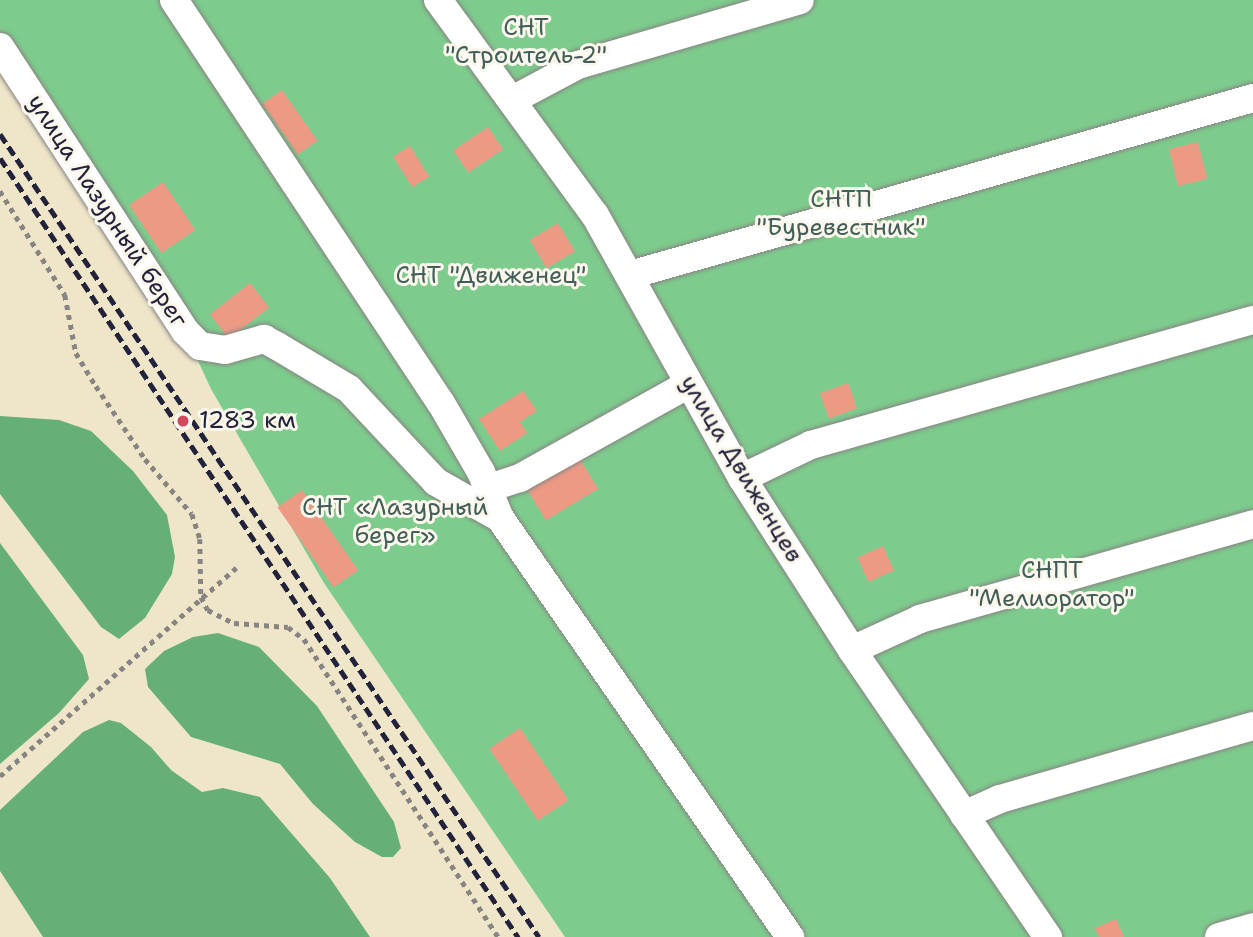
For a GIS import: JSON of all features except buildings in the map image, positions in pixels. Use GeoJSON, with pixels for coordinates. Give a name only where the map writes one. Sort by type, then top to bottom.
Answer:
{"type":"FeatureCollection","features":[{"type":"Feature","properties":{"kind":"street"},"geometry":{"type":"LineString","coordinates":[[174,0],[441,402],[489,488],[500,518],[790,937]]}},
{"type":"Feature","properties":{"kind":"street"},"geometry":{"type":"LineString","coordinates":[[514,99],[578,65],[800,0]]}},
{"type":"Feature","properties":{"kind":"street","name":"улица Движенцев"},"geometry":{"type":"LineString","coordinates":[[448,3],[595,215],[742,478],[852,650],[1048,937]]}},
{"type":"Feature","properties":{"kind":"street","name":"улица Лазурный берег"},"geometry":{"type":"LineString","coordinates":[[0,47],[185,331],[200,346],[225,351],[264,339],[277,346],[349,389],[436,482],[500,518]]}},
{"type":"Feature","properties":{"kind":"street"},"geometry":{"type":"LineString","coordinates":[[630,275],[1253,98]]}},
{"type":"Feature","properties":{"kind":"street"},"geometry":{"type":"LineString","coordinates":[[742,478],[811,445],[1253,320]]}},
{"type":"Feature","properties":{"kind":"street"},"geometry":{"type":"LineString","coordinates":[[489,488],[520,478],[689,384]]}},
{"type":"Feature","properties":{"kind":"street"},"geometry":{"type":"LineString","coordinates":[[852,650],[920,620],[1253,524]]}},
{"type":"Feature","properties":{"kind":"street"},"geometry":{"type":"LineString","coordinates":[[964,815],[1000,799],[1253,726]]}},
{"type":"Feature","properties":{"kind":"street"},"geometry":{"type":"LineString","coordinates":[[1219,937],[1253,927]]}},
{"type":"Feature","properties":{"kind":"path"},"geometry":{"type":"LineString","coordinates":[[0,191],[65,295],[76,353],[145,459],[192,514],[200,540],[201,597],[216,617],[288,626],[304,639],[498,937]]}},
{"type":"Feature","properties":{"kind":"path"},"geometry":{"type":"LineString","coordinates":[[0,776],[80,710],[201,597],[236,568]]}},
{"type":"Feature","properties":{"kind":"green space"},"geometry":{"type":"Polygon","coordinates":[[[0,0],[1253,0],[1253,937],[565,937],[324,583],[211,389],[174,309],[0,44],[0,0]]]}},
{"type":"Feature","properties":{"kind":"green space"},"geometry":{"type":"Polygon","coordinates":[[[0,416],[59,420],[91,431],[133,471],[167,515],[175,557],[172,574],[145,618],[119,639],[101,627],[0,494],[0,416]]]}},
{"type":"Feature","properties":{"kind":"green space"},"geometry":{"type":"Polygon","coordinates":[[[0,543],[83,655],[89,679],[59,713],[0,764],[0,543]]]}},
{"type":"Feature","properties":{"kind":"green space"},"geometry":{"type":"Polygon","coordinates":[[[218,633],[259,647],[317,706],[394,822],[401,848],[393,857],[382,857],[355,842],[313,804],[280,764],[191,737],[148,687],[145,669],[164,651],[193,637],[218,633]]]}},
{"type":"Feature","properties":{"kind":"green space"},"geometry":{"type":"Polygon","coordinates":[[[109,720],[121,723],[151,747],[171,770],[202,792],[223,788],[260,797],[330,878],[370,937],[43,937],[0,871],[0,810],[83,732],[109,720]]]}},
{"type":"Feature","properties":{"kind":"railway"},"geometry":{"type":"LineString","coordinates":[[0,134],[539,937]]}},
{"type":"Feature","properties":{"kind":"railway"},"geometry":{"type":"LineString","coordinates":[[0,158],[518,937]]}},
{"type":"Feature","properties":{"kind":"place","name":"1283 км"},"geometry":{"type":"Point","coordinates":[183,421]}},
{"type":"Feature","properties":{"kind":"park label","name":"СНТ \"Строитель-2\""},"geometry":{"type":"Point","coordinates":[526,42]}},
{"type":"Feature","properties":{"kind":"park label","name":"СНТП \"Буревестник\""},"geometry":{"type":"Point","coordinates":[841,214]}},
{"type":"Feature","properties":{"kind":"park label","name":"СНТ \"Движенец\""},"geometry":{"type":"Point","coordinates":[491,276]}},
{"type":"Feature","properties":{"kind":"park label","name":"СНТ «Лазурный берег»"},"geometry":{"type":"Point","coordinates":[395,522]}},
{"type":"Feature","properties":{"kind":"park label","name":"СНПТ \"Мелиоратор\""},"geometry":{"type":"Point","coordinates":[1052,585]}}]}
